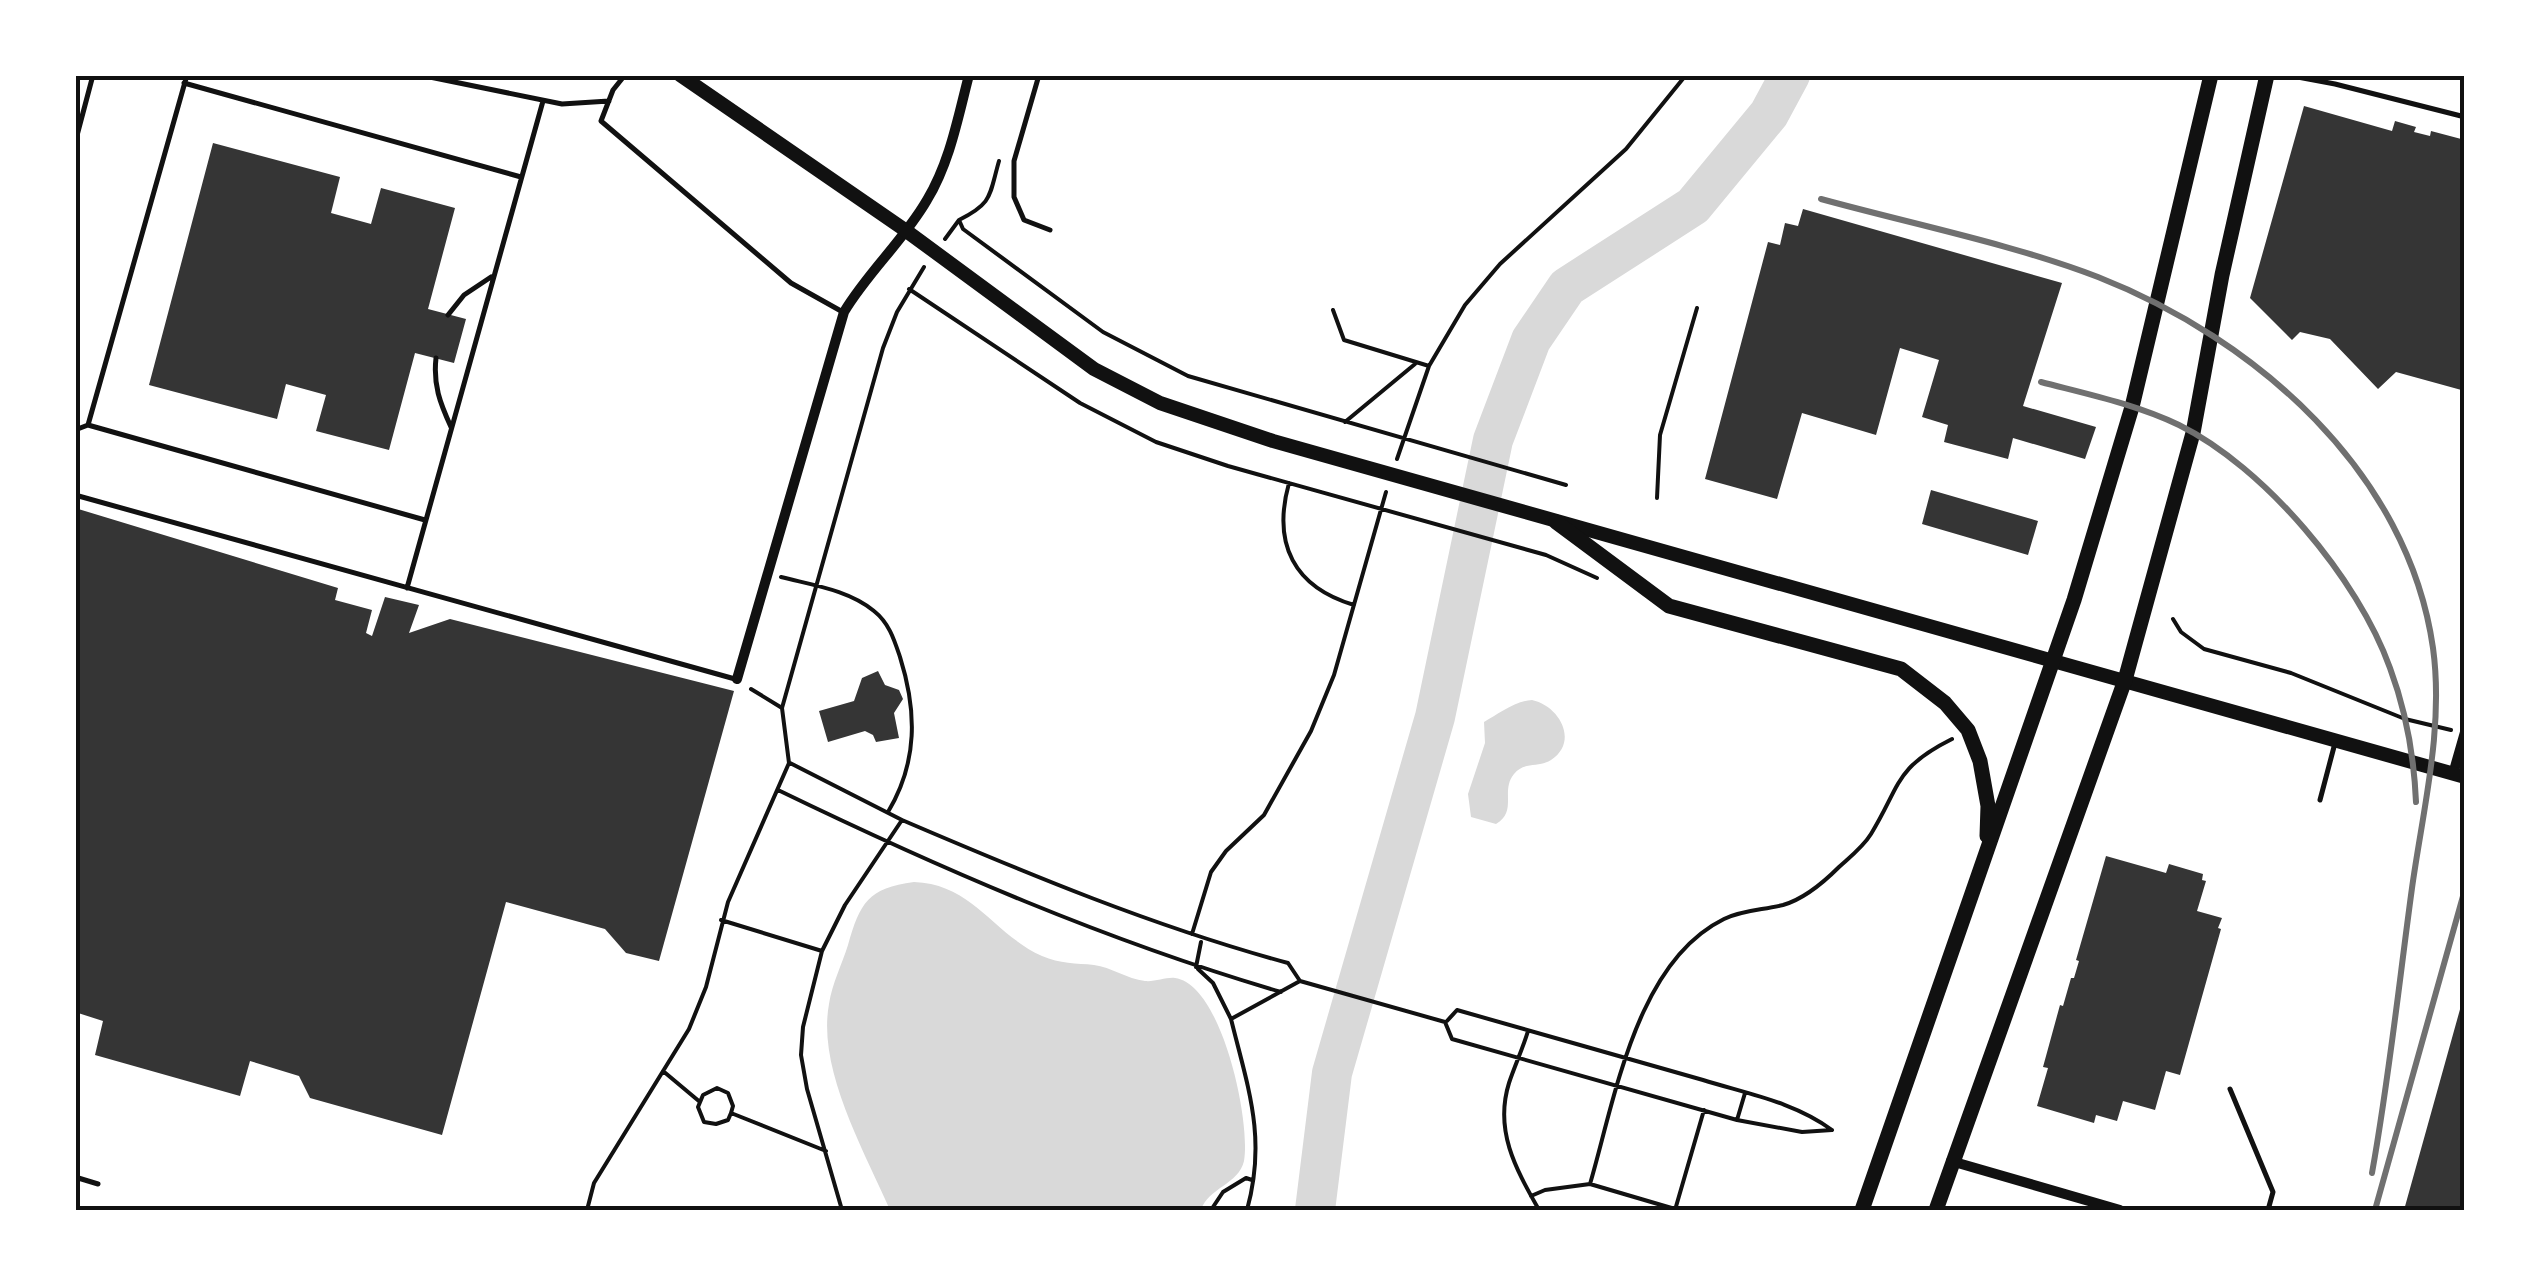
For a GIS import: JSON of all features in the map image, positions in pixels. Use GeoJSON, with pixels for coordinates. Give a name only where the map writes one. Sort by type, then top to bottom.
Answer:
{"type":"FeatureCollection","features":[{"type":"Feature","properties":{"kind":"main road"},"geometry":{"type":"LineString","coordinates":[[680,75],[905,230],[1059,347],[1126,387],[1194,416],[1556,522],[2459,775]]}},
{"type":"Feature","properties":{"kind":"main road"},"geometry":{"type":"LineString","coordinates":[[1862,1210],[2053,660],[2132,407],[2211,75]]}},
{"type":"Feature","properties":{"kind":"main road"},"geometry":{"type":"LineString","coordinates":[[1936,1210],[2125,680],[2190,445],[2222,274],[2268,75]]}},
{"type":"Feature","properties":{"kind":"main road"},"geometry":{"type":"LineString","coordinates":[[1556,522],[1669,606],[1901,669],[1946,703],[1968,730],[1980,761],[1988,806],[1986,854]]}},
{"type":"Feature","properties":{"kind":"street"},"geometry":{"type":"LineString","coordinates":[[738,679],[844,312],[863,281],[925,204],[947,159],[969,75]]}},
{"type":"Feature","properties":{"kind":"street"},"geometry":{"type":"LineString","coordinates":[[2459,775],[2465,733]]}},
{"type":"Feature","properties":{"kind":"street"},"geometry":{"type":"LineString","coordinates":[[1952,1162],[2120,1210]]}},
{"type":"Feature","properties":{"kind":"lane"},"geometry":{"type":"LineString","coordinates":[[75,143],[94,75]]}},
{"type":"Feature","properties":{"kind":"lane"},"geometry":{"type":"LineString","coordinates":[[88,426],[187,75]]}},
{"type":"Feature","properties":{"kind":"lane"},"geometry":{"type":"LineString","coordinates":[[420,75],[562,104],[609,101]]}},
{"type":"Feature","properties":{"kind":"lane"},"geometry":{"type":"LineString","coordinates":[[625,75],[601,121],[791,283],[844,312]]}},
{"type":"Feature","properties":{"kind":"lane"},"geometry":{"type":"LineString","coordinates":[[1038,75],[1014,161],[1014,197],[1024,220],[1050,230]]}},
{"type":"Feature","properties":{"kind":"lane"},"geometry":{"type":"LineString","coordinates":[[2288,75],[2465,117]]}},
{"type":"Feature","properties":{"kind":"lane"},"geometry":{"type":"LineString","coordinates":[[184,83],[522,177]]}},
{"type":"Feature","properties":{"kind":"lane"},"geometry":{"type":"LineString","coordinates":[[407,588],[543,100]]}},
{"type":"Feature","properties":{"kind":"lane"},"geometry":{"type":"LineString","coordinates":[[448,314],[464,295],[494,276]]}},
{"type":"Feature","properties":{"kind":"lane"},"geometry":{"type":"LineString","coordinates":[[436,358],[438,400],[451,428]]}},
{"type":"Feature","properties":{"kind":"lane"},"geometry":{"type":"LineString","coordinates":[[75,430],[88,426],[426,520]]}},
{"type":"Feature","properties":{"kind":"lane"},"geometry":{"type":"LineString","coordinates":[[75,495],[738,679]]}},
{"type":"Feature","properties":{"kind":"lane"},"geometry":{"type":"LineString","coordinates":[[2320,800],[2336,740]]}},
{"type":"Feature","properties":{"kind":"lane"},"geometry":{"type":"LineString","coordinates":[[2230,1089],[2273,1192],[2268,1210]]}},
{"type":"Feature","properties":{"kind":"lane"},"geometry":{"type":"LineString","coordinates":[[75,1177],[98,1184]]}},
{"type":"Feature","properties":{"kind":"path"},"geometry":{"type":"LineString","coordinates":[[1395,464],[1429,366],[1448,330],[1479,287],[1626,149],[1686,75]]}},
{"type":"Feature","properties":{"kind":"path"},"geometry":{"type":"LineString","coordinates":[[588,1210],[594,1183],[689,1028],[706,987],[722,920],[788,762],[782,708],[884,348],[909,289],[959,220],[982,209],[988,200],[1000,159]]}},
{"type":"Feature","properties":{"kind":"path"},"geometry":{"type":"LineString","coordinates":[[959,220],[973,238],[1077,314],[1131,348],[1216,387],[1566,484]]}},
{"type":"Feature","properties":{"kind":"path"},"geometry":{"type":"LineString","coordinates":[[909,289],[1118,424],[1190,454],[1546,555]]}},
{"type":"Feature","properties":{"kind":"path"},"geometry":{"type":"LineString","coordinates":[[1657,498],[1660,435],[1697,308]]}},
{"type":"Feature","properties":{"kind":"path"},"geometry":{"type":"LineString","coordinates":[[1333,310],[1344,340],[1429,366]]}},
{"type":"Feature","properties":{"kind":"path"},"geometry":{"type":"LineString","coordinates":[[1346,422],[1417,362]]}},
{"type":"Feature","properties":{"kind":"path"},"geometry":{"type":"LineString","coordinates":[[1192,934],[1211,872],[1226,851],[1264,815],[1311,731],[1334,675],[1390,481]]}},
{"type":"Feature","properties":{"kind":"path"},"geometry":{"type":"LineString","coordinates":[[1289,483],[1282,515],[1290,555],[1311,586],[1354,605]]}},
{"type":"Feature","properties":{"kind":"path"},"geometry":{"type":"LineString","coordinates":[[770,574],[841,593],[877,613],[891,630],[914,715],[905,780],[888,812]]}},
{"type":"Feature","properties":{"kind":"path"},"geometry":{"type":"LineString","coordinates":[[2173,618],[2182,632],[2204,649],[2308,679],[2405,719],[2465,733]]}},
{"type":"Feature","properties":{"kind":"path"},"geometry":{"type":"LineString","coordinates":[[738,679],[782,708]]}},
{"type":"Feature","properties":{"kind":"path"},"geometry":{"type":"LineString","coordinates":[[1590,1184],[1618,1086],[1656,984],[1696,940],[1722,920],[1784,905],[1812,890],[1869,837],[1889,795],[1908,769],[1935,746],[1954,738]]}},
{"type":"Feature","properties":{"kind":"path"},"geometry":{"type":"LineString","coordinates":[[788,762],[902,820],[1046,882],[1201,940],[1288,963],[1300,981],[1445,1022]]}},
{"type":"Feature","properties":{"kind":"path"},"geometry":{"type":"LineString","coordinates":[[778,790],[888,843],[1038,907],[1196,967],[1281,992]]}},
{"type":"Feature","properties":{"kind":"path"},"geometry":{"type":"LineString","coordinates":[[842,1210],[807,1089],[803,1028],[822,951],[845,905],[902,820]]}},
{"type":"Feature","properties":{"kind":"path"},"geometry":{"type":"LineString","coordinates":[[722,920],[822,951]]}},
{"type":"Feature","properties":{"kind":"path"},"geometry":{"type":"LineString","coordinates":[[1196,967],[1201,940]]}},
{"type":"Feature","properties":{"kind":"path"},"geometry":{"type":"LineString","coordinates":[[1196,967],[1212,983],[1231,1018],[1256,1116],[1254,1180],[1247,1210]]}},
{"type":"Feature","properties":{"kind":"path"},"geometry":{"type":"LineString","coordinates":[[1231,1018],[1300,981]]}},
{"type":"Feature","properties":{"kind":"path"},"geometry":{"type":"LineString","coordinates":[[1457,1010],[1746,1093],[1809,1114],[1832,1130],[1802,1132],[1737,1120],[1452,1039],[1445,1022],[1457,1010]]}},
{"type":"Feature","properties":{"kind":"path"},"geometry":{"type":"LineString","coordinates":[[1528,1030],[1509,1083],[1505,1138],[1512,1162],[1539,1210]]}},
{"type":"Feature","properties":{"kind":"path"},"geometry":{"type":"LineString","coordinates":[[663,1071],[700,1102]]}},
{"type":"Feature","properties":{"kind":"path"},"geometry":{"type":"LineString","coordinates":[[717,1088],[728,1093],[734,1106],[731,1113],[728,1120],[716,1124],[704,1122],[698,1108],[702,1095],[717,1088]]}},
{"type":"Feature","properties":{"kind":"path"},"geometry":{"type":"LineString","coordinates":[[1737,1120],[1746,1093]]}},
{"type":"Feature","properties":{"kind":"path"},"geometry":{"type":"LineString","coordinates":[[1531,1196],[1545,1190],[1590,1184],[1675,1210],[1704,1110]]}},
{"type":"Feature","properties":{"kind":"path"},"geometry":{"type":"LineString","coordinates":[[731,1113],[826,1152]]}},
{"type":"Feature","properties":{"kind":"path"},"geometry":{"type":"LineString","coordinates":[[1210,1210],[1223,1192],[1246,1178],[1254,1180]]}},
{"type":"Feature","properties":{"kind":"shaded area"},"geometry":{"type":"Polygon","coordinates":[[[1532,700],[1558,717],[1564,744],[1551,760],[1522,767],[1514,774],[1503,819],[1496,824],[1471,817],[1468,794],[1485,743],[1484,722],[1532,700]]]}},
{"type":"Feature","properties":{"kind":"shaded area"},"geometry":{"type":"Polygon","coordinates":[[[914,882],[952,891],[968,900],[1025,947],[1049,959],[1100,966],[1145,981],[1175,978],[1192,986],[1207,1004],[1230,1057],[1245,1142],[1241,1169],[1210,1196],[1201,1210],[890,1210],[845,1109],[827,1029],[832,989],[862,908],[886,888],[914,882]]]}},
{"type":"Feature","properties":{"kind":"building"},"geometry":{"type":"Polygon","coordinates":[[[2304,106],[2392,131],[2395,121],[2416,127],[2414,132],[2430,136],[2431,131],[2465,140],[2465,391],[2396,372],[2378,389],[2330,339],[2300,332],[2292,340],[2250,298],[2304,106]]]}},
{"type":"Feature","properties":{"kind":"building"},"geometry":{"type":"Polygon","coordinates":[[[213,143],[340,177],[331,213],[371,224],[381,188],[455,208],[428,309],[466,319],[454,363],[415,353],[389,450],[316,431],[326,395],[286,384],[277,419],[149,385],[213,143]]]}},
{"type":"Feature","properties":{"kind":"building"},"geometry":{"type":"Polygon","coordinates":[[[1803,209],[2062,283],[2023,406],[2096,427],[2085,459],[2013,438],[2008,459],[1944,442],[1948,425],[1922,417],[1939,360],[1900,348],[1876,435],[1802,413],[1777,499],[1705,479],[1768,242],[1780,245],[1785,223],[1798,226],[1803,209]]]}},
{"type":"Feature","properties":{"kind":"building"},"geometry":{"type":"Polygon","coordinates":[[[1931,490],[2038,521],[2028,555],[1922,524],[1931,490]]]}},
{"type":"Feature","properties":{"kind":"building"},"geometry":{"type":"Polygon","coordinates":[[[75,508],[338,588],[335,600],[372,610],[366,633],[372,636],[385,597],[419,605],[409,633],[450,619],[734,691],[659,961],[626,953],[605,929],[506,902],[442,1135],[310,1098],[299,1076],[250,1061],[240,1096],[95,1055],[103,1021],[75,1012],[75,508]]]}},
{"type":"Feature","properties":{"kind":"building"},"geometry":{"type":"Polygon","coordinates":[[[878,671],[885,685],[899,690],[903,699],[894,713],[899,738],[876,742],[865,731],[828,742],[819,711],[854,701],[862,678],[878,671]]]}},
{"type":"Feature","properties":{"kind":"building"},"geometry":{"type":"Polygon","coordinates":[[[2106,856],[2166,873],[2169,864],[2203,874],[2202,880],[2206,881],[2197,911],[2222,918],[2180,1075],[2166,1071],[2155,1110],[2123,1101],[2117,1121],[2096,1115],[2094,1123],[2037,1106],[2060,1005],[2063,1006],[2074,978],[2106,856]]]}},
{"type":"Feature","properties":{"kind":"building"},"geometry":{"type":"Polygon","coordinates":[[[2464,995],[2465,1210],[2404,1210],[2464,995]]]}},
{"type":"Feature","properties":{"kind":"waterway"},"geometry":{"type":"LineString","coordinates":[[1315,1210],[1332,1073],[1435,717],[1493,440],[1531,340],[1567,287],[1693,206],[1769,114],[1790,75]]}},
{"type":"Feature","properties":{"kind":"railway"},"geometry":{"type":"LineString","coordinates":[[1821,199],[2031,254],[2098,277],[2157,304],[2213,336],[2267,375],[2315,420],[2358,470],[2392,524],[2418,584],[2433,648],[2436,708],[2431,768],[2372,1173]]}},
{"type":"Feature","properties":{"kind":"railway"},"geometry":{"type":"LineString","coordinates":[[2041,382],[2128,405],[2179,425],[2243,468],[2304,528],[2355,598],[2390,668],[2408,734],[2416,802]]}},
{"type":"Feature","properties":{"kind":"railway"},"geometry":{"type":"LineString","coordinates":[[2375,1210],[2465,889]]}}]}
